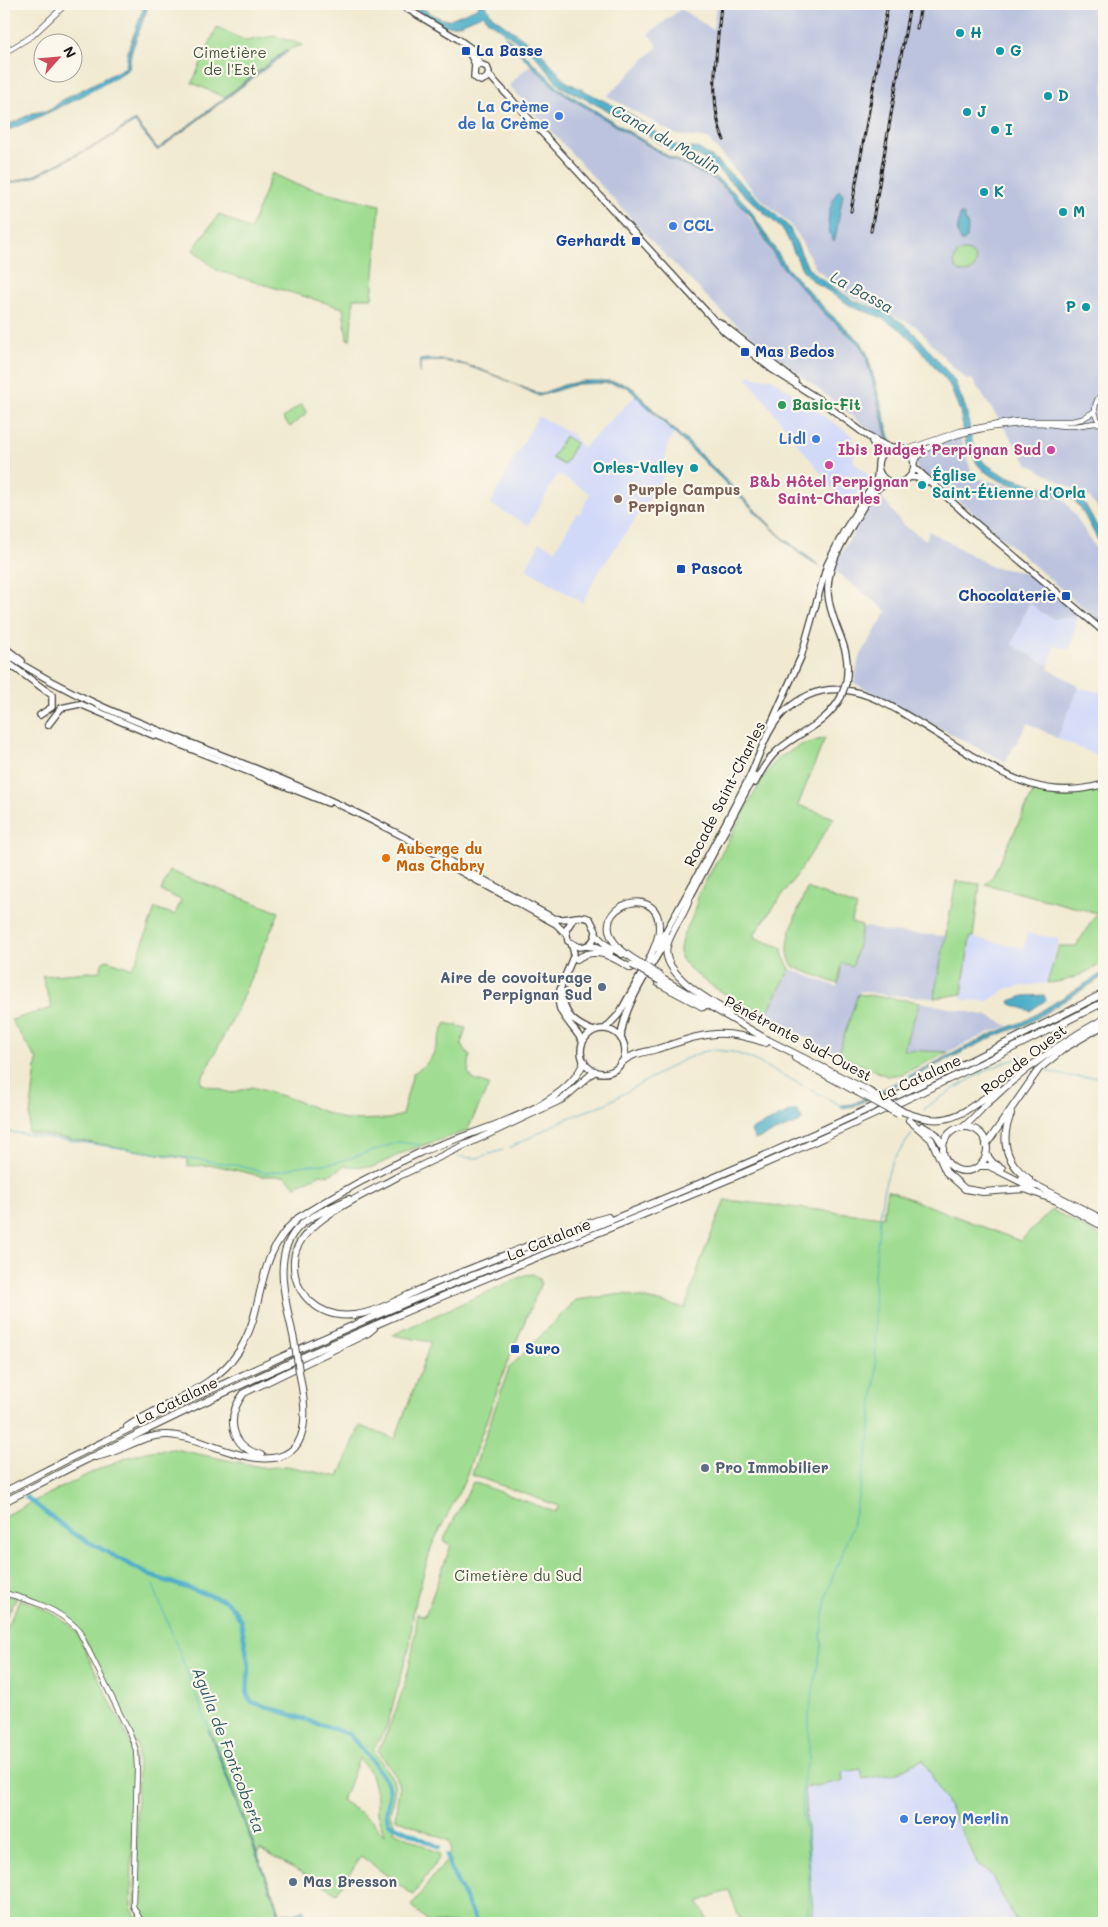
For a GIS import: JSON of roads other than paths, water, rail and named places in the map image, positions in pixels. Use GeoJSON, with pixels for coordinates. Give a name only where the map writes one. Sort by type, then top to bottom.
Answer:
{"type":"FeatureCollection","features":[{"type":"Feature","properties":{"kind":"highway"},"geometry":{"type":"LineString","coordinates":[[689,900],[667,944],[666,950],[669,964],[681,979],[704,997],[760,1032],[767,1041]]}},
{"type":"Feature","properties":{"kind":"highway"},"geometry":{"type":"LineString","coordinates":[[631,963],[614,943],[609,928],[614,912],[620,906],[633,901],[646,904],[652,909],[659,924],[657,940],[648,962]]}},
{"type":"Feature","properties":{"kind":"highway"},"geometry":{"type":"LineString","coordinates":[[596,935],[631,963]]}},
{"type":"Feature","properties":{"kind":"highway"},"geometry":{"type":"LineString","coordinates":[[585,946],[604,949],[660,980]]}},
{"type":"Feature","properties":{"kind":"highway"},"geometry":{"type":"LineString","coordinates":[[577,958],[585,953],[595,952],[631,963]]}},
{"type":"Feature","properties":{"kind":"highway","name":"Pénétrante Sud-Ouest"},"geometry":{"type":"LineString","coordinates":[[660,980],[672,985],[857,1092],[934,1130],[953,1131]]}},
{"type":"Feature","properties":{"kind":"highway","name":"Pénétrante Sud-Ouest"},"geometry":{"type":"LineString","coordinates":[[660,980],[722,1018],[865,1089],[901,1113],[931,1139],[946,1172],[965,1189],[983,1192],[1018,1188],[1030,1190],[1058,1201]]}},
{"type":"Feature","properties":{"kind":"highway","name":"La Catalane"},"geometry":{"type":"LineString","coordinates":[[4,1492],[120,1433],[261,1367],[394,1308],[619,1217],[863,1110],[1104,993]]}},
{"type":"Feature","properties":{"kind":"highway","name":"La Catalane"},"geometry":{"type":"LineString","coordinates":[[4,1502],[191,1408],[380,1323],[749,1170],[962,1073],[1104,1002]]}},
{"type":"Feature","properties":{"kind":"highway","name":"Rocade Ouest"},"geometry":{"type":"LineString","coordinates":[[953,1131],[963,1127],[991,1100],[1062,1043],[1104,1019]]}},
{"type":"Feature","properties":{"kind":"highway","name":"Rocade Ouest"},"geometry":{"type":"LineString","coordinates":[[986,1145],[1032,1076],[1048,1060],[1104,1025]]}},
{"type":"Feature","properties":{"kind":"highway"},"geometry":{"type":"LineString","coordinates":[[621,1063],[636,1053],[700,1034],[737,1034],[767,1041]]}},
{"type":"Feature","properties":{"kind":"highway"},"geometry":{"type":"LineString","coordinates":[[120,1433],[132,1423],[206,1383],[222,1371],[238,1353],[253,1320],[270,1253],[287,1227],[307,1212],[394,1165],[432,1147],[489,1128],[557,1095],[578,1075],[584,1062]]}},
{"type":"Feature","properties":{"kind":"highway"},"geometry":{"type":"LineString","coordinates":[[901,1113],[933,1121],[950,1119],[1027,1070]]}},
{"type":"Feature","properties":{"kind":"highway"},"geometry":{"type":"LineString","coordinates":[[321,1212],[554,1103],[596,1071]]}},
{"type":"Feature","properties":{"kind":"highway"},"geometry":{"type":"LineString","coordinates":[[1018,1096],[1005,1132],[1007,1152],[1019,1170],[1045,1189]]}},
{"type":"Feature","properties":{"kind":"highway","name":"Pénétrante Sud-Ouest"},"geometry":{"type":"LineString","coordinates":[[909,1120],[936,1134],[944,1146]]}},
{"type":"Feature","properties":{"kind":"highway"},"geometry":{"type":"LineString","coordinates":[[953,1131],[946,1137],[944,1146],[946,1159],[956,1168],[966,1170],[978,1166],[986,1154],[986,1145],[978,1132],[963,1127]]}},
{"type":"Feature","properties":{"kind":"highway"},"geometry":{"type":"LineString","coordinates":[[986,1154],[993,1163],[1005,1170],[1104,1220]]}},
{"type":"Feature","properties":{"kind":"highway"},"geometry":{"type":"LineString","coordinates":[[87,1459],[102,1456],[145,1438],[167,1435],[257,1458],[280,1456],[292,1449],[304,1433],[306,1414],[282,1274],[284,1255],[291,1237],[300,1226],[394,1165]]}},
{"type":"Feature","properties":{"kind":"highway","name":"Pénétrante Sud-Ouest"},"geometry":{"type":"LineString","coordinates":[[978,1166],[996,1170],[1058,1201],[1104,1227]]}},
{"type":"Feature","properties":{"kind":"highway"},"geometry":{"type":"LineString","coordinates":[[399,1176],[317,1221],[300,1240],[294,1256],[295,1279],[308,1300],[317,1308],[338,1315],[365,1312],[526,1247],[599,1220],[619,1217]]}},
{"type":"Feature","properties":{"kind":"highway"},"geometry":{"type":"LineString","coordinates":[[269,1457],[245,1448],[235,1432],[232,1419],[234,1408],[244,1393],[368,1332],[380,1323]]}},
{"type":"Feature","properties":{"kind":"main road"},"geometry":{"type":"LineString","coordinates":[[393,4],[412,12]]}},
{"type":"Feature","properties":{"kind":"main road"},"geometry":{"type":"LineString","coordinates":[[399,4],[444,32],[469,51],[477,65],[488,67],[488,77],[505,92],[605,202],[626,221],[646,247],[702,308],[869,438],[890,448],[905,450],[914,465],[938,490]]}},
{"type":"Feature","properties":{"kind":"main road"},"geometry":{"type":"LineString","coordinates":[[477,65],[472,72],[476,79],[481,81],[488,77]]}},
{"type":"Feature","properties":{"kind":"main road"},"geometry":{"type":"LineString","coordinates":[[869,438],[880,457]]}},
{"type":"Feature","properties":{"kind":"main road"},"geometry":{"type":"LineString","coordinates":[[735,804],[801,656],[827,565],[843,533],[877,478],[880,457],[890,448]]}},
{"type":"Feature","properties":{"kind":"main road"},"geometry":{"type":"LineString","coordinates":[[910,477],[914,465]]}},
{"type":"Feature","properties":{"kind":"main road"},"geometry":{"type":"LineString","coordinates":[[878,467],[880,473],[889,482]]}},
{"type":"Feature","properties":{"kind":"main road"},"geometry":{"type":"LineString","coordinates":[[722,841],[765,764],[779,750],[827,717],[840,697],[846,683],[847,654],[829,600],[829,577],[838,550],[864,506],[882,484],[889,482],[900,483],[910,477],[921,478],[938,490],[1104,632]]}},
{"type":"Feature","properties":{"kind":"main road"},"geometry":{"type":"LineString","coordinates":[[4,647],[32,668],[86,700]]}},
{"type":"Feature","properties":{"kind":"main road"},"geometry":{"type":"LineString","coordinates":[[4,656],[86,700],[134,722],[315,793],[388,827],[552,918],[560,920],[581,916],[590,919],[595,926],[596,935],[577,958],[563,994],[564,1006],[574,1021],[594,1031]]}},
{"type":"Feature","properties":{"kind":"main road"},"geometry":{"type":"LineString","coordinates":[[4,656],[52,695],[52,707],[40,715]]}},
{"type":"Feature","properties":{"kind":"main road"},"geometry":{"type":"LineString","coordinates":[[4,656],[101,711],[165,739],[281,783],[387,831],[556,924],[566,934],[574,952],[560,992],[559,1003],[562,1012],[583,1042]]}},
{"type":"Feature","properties":{"kind":"main road","name":"Rocade Saint-Charles"},"geometry":{"type":"LineString","coordinates":[[605,1029],[619,1014],[648,962],[735,804],[769,733],[777,720],[795,703],[816,693],[838,689],[867,694],[881,699],[1009,775],[1033,785],[1066,790],[1104,784]]}},
{"type":"Feature","properties":{"kind":"main road","name":"Rocade Saint-Charles"},"geometry":{"type":"LineString","coordinates":[[621,1039],[623,1021],[631,1005],[722,841],[777,727],[787,715],[805,702],[826,694],[854,694],[871,699],[933,731]]}},
{"type":"Feature","properties":{"kind":"main road"},"geometry":{"type":"LineString","coordinates":[[48,725],[61,708],[80,704],[150,735],[165,739]]}},
{"type":"Feature","properties":{"kind":"main road"},"geometry":{"type":"LineString","coordinates":[[566,934],[567,925],[573,919]]}},
{"type":"Feature","properties":{"kind":"main road"},"geometry":{"type":"LineString","coordinates":[[571,943],[585,946]]}},
{"type":"Feature","properties":{"kind":"main road"},"geometry":{"type":"LineString","coordinates":[[605,1029],[616,1034],[621,1039],[624,1051],[621,1063],[609,1072],[596,1071],[584,1062],[581,1050],[583,1042],[594,1031],[605,1029]]}},
{"type":"Feature","properties":{"kind":"street"},"geometry":{"type":"LineString","coordinates":[[4,53],[32,36],[66,4]]}},
{"type":"Feature","properties":{"kind":"street"},"geometry":{"type":"LineString","coordinates":[[905,450],[960,433],[1022,424],[1070,426],[1102,424],[1095,410],[1096,402],[1104,392]]}},
{"type":"Feature","properties":{"kind":"street"},"geometry":{"type":"LineString","coordinates":[[973,431],[1015,421],[1072,422],[1082,419],[1095,410]]}},
{"type":"Feature","properties":{"kind":"street"},"geometry":{"type":"LineString","coordinates":[[914,465],[930,445],[960,433]]}},
{"type":"Feature","properties":{"kind":"street"},"geometry":{"type":"LineString","coordinates":[[4,1593],[48,1607],[69,1620],[78,1629],[129,1732],[136,1750],[137,1769],[133,1906],[142,1923]]}},
{"type":"Feature","properties":{"kind":"water"},"geometry":{"type":"Polygon","coordinates":[[[145,4],[149,4],[131,53],[129,69],[68,103],[4,132],[4,127],[33,113],[50,110],[64,99],[126,67],[128,50],[145,4]]]}},
{"type":"Feature","properties":{"kind":"water"},"geometry":{"type":"Polygon","coordinates":[[[407,4],[418,6],[437,17],[448,20],[479,7],[478,4],[485,4],[492,16],[539,50],[565,81],[630,114],[674,145],[699,149],[714,159],[789,227],[807,266],[814,274],[854,301],[883,311],[904,324],[919,338],[954,380],[966,409],[972,441],[983,462],[1003,475],[1040,487],[1065,489],[1075,493],[1085,504],[1104,539],[1104,551],[1080,507],[1072,498],[1039,493],[1001,481],[984,471],[978,465],[966,443],[960,411],[949,384],[915,343],[900,329],[880,317],[851,306],[810,279],[802,269],[784,231],[711,164],[697,155],[672,151],[626,120],[560,86],[534,54],[487,20],[484,14],[458,25],[443,26],[407,4]]]}},
{"type":"Feature","properties":{"kind":"water"},"geometry":{"type":"Polygon","coordinates":[[[507,37],[559,88],[668,156],[716,178],[735,193],[749,208],[787,268],[828,312],[861,342],[867,353],[891,441],[888,441],[865,354],[859,344],[825,314],[779,263],[750,215],[715,180],[667,157],[557,90],[505,39],[507,37]]]}},
{"type":"Feature","properties":{"kind":"water"},"geometry":{"type":"Polygon","coordinates":[[[286,51],[289,51],[158,150],[135,122],[104,141],[34,177],[4,185],[35,175],[102,142],[135,120],[158,149],[286,51]]]}},
{"type":"Feature","properties":{"kind":"water"},"geometry":{"type":"Polygon","coordinates":[[[839,189],[843,194],[835,240],[833,241],[828,221],[830,208],[839,189]]]}},
{"type":"Feature","properties":{"kind":"water"},"geometry":{"type":"Polygon","coordinates":[[[960,214],[963,214],[968,227],[967,238],[962,242],[957,233],[960,214]]]}},
{"type":"Feature","properties":{"kind":"water"},"geometry":{"type":"Polygon","coordinates":[[[427,359],[444,360],[459,363],[473,367],[496,376],[465,365],[444,361],[420,362],[420,360],[427,359]]]}},
{"type":"Feature","properties":{"kind":"water"},"geometry":{"type":"Polygon","coordinates":[[[582,381],[623,383],[634,389],[782,537],[821,567],[800,554],[784,540],[627,387],[609,383],[577,384],[539,396],[512,383],[540,394],[564,385],[582,381]]]}},
{"type":"Feature","properties":{"kind":"water"},"geometry":{"type":"Polygon","coordinates":[[[1104,972],[1104,976],[1027,1024],[993,1037],[854,1106],[842,1108],[842,1105],[853,1104],[992,1034],[1025,1021],[1104,972]]]}},
{"type":"Feature","properties":{"kind":"water"},"geometry":{"type":"Polygon","coordinates":[[[1044,995],[1046,1000],[1030,1011],[1011,1004],[1010,1001],[1024,996],[1044,995]]]}},
{"type":"Feature","properties":{"kind":"water"},"geometry":{"type":"Polygon","coordinates":[[[792,1111],[798,1111],[802,1119],[800,1122],[755,1140],[751,1131],[753,1129],[792,1111]]]}},
{"type":"Feature","properties":{"kind":"water"},"geometry":{"type":"Polygon","coordinates":[[[208,1730],[210,1730],[284,1923],[282,1921],[208,1730]]]}},
{"type":"Feature","properties":{"kind":"water"},"geometry":{"type":"Polygon","coordinates":[[[304,1909],[305,1912],[300,1918],[306,1923],[288,1923],[284,1912],[293,1914],[304,1909]]]}},
{"type":"Feature","properties":{"kind":"waterway","name":"Canal du Moulin"},"geometry":{"type":"LineString","coordinates":[[501,28],[506,38]]}},
{"type":"Feature","properties":{"kind":"waterway"},"geometry":{"type":"LineString","coordinates":[[509,1148],[568,1118],[605,1104],[683,1060],[702,1052],[714,1050],[733,1052],[752,1059],[842,1106]]}},
{"type":"Feature","properties":{"kind":"waterway"},"geometry":{"type":"LineString","coordinates":[[1021,1055],[1030,1061]]}},
{"type":"Feature","properties":{"kind":"waterway"},"geometry":{"type":"LineString","coordinates":[[924,1111],[926,1107],[947,1093],[989,1069],[1015,1059],[1025,1058]]}},
{"type":"Feature","properties":{"kind":"waterway"},"geometry":{"type":"LineString","coordinates":[[1048,1071],[1076,1077],[1104,1076]]}},
{"type":"Feature","properties":{"kind":"waterway"},"geometry":{"type":"LineString","coordinates":[[4,1131],[236,1165],[266,1173],[299,1166],[335,1163],[399,1142],[420,1145]]}},
{"type":"Feature","properties":{"kind":"waterway"},"geometry":{"type":"LineString","coordinates":[[804,1923],[809,1905],[809,1867],[801,1799],[803,1778],[809,1760],[809,1713],[822,1643],[821,1636],[827,1592],[851,1530],[868,1451],[876,1372],[874,1275],[883,1191],[892,1161],[912,1134]]}},
{"type":"Feature","properties":{"kind":"waterway"},"geometry":{"type":"LineString","coordinates":[[458,1157],[477,1158],[503,1150]]}},
{"type":"Feature","properties":{"kind":"waterway"},"geometry":{"type":"LineString","coordinates":[[26,1497],[72,1533],[151,1576],[224,1600],[234,1609],[241,1621],[249,1666],[247,1696],[252,1702],[349,1734],[373,1762],[387,1783],[390,1790],[386,1815],[389,1823],[439,1847]]}},
{"type":"Feature","properties":{"kind":"waterway","name":"Agulla de Fontcoberta"},"geometry":{"type":"LineString","coordinates":[[153,1585],[210,1731]]}},
{"type":"Feature","properties":{"kind":"waterway"},"geometry":{"type":"LineString","coordinates":[[447,1856],[450,1867],[477,1923]]}},
{"type":"Feature","properties":{"kind":"railway"},"geometry":{"type":"LineString","coordinates":[[721,4],[715,91],[719,125],[724,140]]}},
{"type":"Feature","properties":{"kind":"railway"},"geometry":{"type":"LineString","coordinates":[[851,211],[888,4]]}},
{"type":"Feature","properties":{"kind":"railway"},"geometry":{"type":"LineString","coordinates":[[871,231],[910,4]]}},
{"type":"Feature","properties":{"kind":"railway"},"geometry":{"type":"LineString","coordinates":[[917,28],[921,4]]}},
{"type":"Feature","properties":{"kind":"place","name":"H"},"geometry":{"type":"Point","coordinates":[960,33]}},
{"type":"Feature","properties":{"kind":"place","name":"La Basse"},"geometry":{"type":"Point","coordinates":[466,51]}},
{"type":"Feature","properties":{"kind":"place","name":"G"},"geometry":{"type":"Point","coordinates":[1000,51]}},
{"type":"Feature","properties":{"kind":"place","name":"D"},"geometry":{"type":"Point","coordinates":[1048,96]}},
{"type":"Feature","properties":{"kind":"place","name":"J"},"geometry":{"type":"Point","coordinates":[967,112]}},
{"type":"Feature","properties":{"kind":"place","name":"La Crème de la Crème"},"geometry":{"type":"Point","coordinates":[559,116]}},
{"type":"Feature","properties":{"kind":"place","name":"I"},"geometry":{"type":"Point","coordinates":[995,130]}},
{"type":"Feature","properties":{"kind":"place","name":"K"},"geometry":{"type":"Point","coordinates":[984,192]}},
{"type":"Feature","properties":{"kind":"place","name":"M"},"geometry":{"type":"Point","coordinates":[1063,212]}},
{"type":"Feature","properties":{"kind":"place","name":"CCL"},"geometry":{"type":"Point","coordinates":[673,226]}},
{"type":"Feature","properties":{"kind":"place","name":"Gerhardt"},"geometry":{"type":"Point","coordinates":[636,241]}},
{"type":"Feature","properties":{"kind":"place","name":"P"},"geometry":{"type":"Point","coordinates":[1086,307]}},
{"type":"Feature","properties":{"kind":"place","name":"Mas Bedos"},"geometry":{"type":"Point","coordinates":[745,352]}},
{"type":"Feature","properties":{"kind":"place","name":"Basic-Fit"},"geometry":{"type":"Point","coordinates":[782,405]}},
{"type":"Feature","properties":{"kind":"place","name":"Lidl"},"geometry":{"type":"Point","coordinates":[816,439]}},
{"type":"Feature","properties":{"kind":"place","name":"Ibis Budget Perpignan Sud"},"geometry":{"type":"Point","coordinates":[1051,450]}},
{"type":"Feature","properties":{"kind":"place","name":"B&b Hôtel Perpignan Saint-Charles"},"geometry":{"type":"Point","coordinates":[829,465]}},
{"type":"Feature","properties":{"kind":"place","name":"Orles-Valley"},"geometry":{"type":"Point","coordinates":[694,468]}},
{"type":"Feature","properties":{"kind":"place","name":"Église Saint-Étienne d'Orla"},"geometry":{"type":"Point","coordinates":[922,485]}},
{"type":"Feature","properties":{"kind":"place","name":"Purple Campus Perpignan"},"geometry":{"type":"Point","coordinates":[618,499]}},
{"type":"Feature","properties":{"kind":"place","name":"Pascot"},"geometry":{"type":"Point","coordinates":[681,569]}},
{"type":"Feature","properties":{"kind":"place","name":"Chocolaterie"},"geometry":{"type":"Point","coordinates":[1066,596]}},
{"type":"Feature","properties":{"kind":"place","name":"Auberge du Mas Chabry"},"geometry":{"type":"Point","coordinates":[386,858]}},
{"type":"Feature","properties":{"kind":"place","name":"Aire de covoiturage Perpignan Sud"},"geometry":{"type":"Point","coordinates":[602,987]}},
{"type":"Feature","properties":{"kind":"place","name":"Suro"},"geometry":{"type":"Point","coordinates":[515,1349]}},
{"type":"Feature","properties":{"kind":"place","name":"Pro Immobilier"},"geometry":{"type":"Point","coordinates":[705,1468]}},
{"type":"Feature","properties":{"kind":"place","name":"Leroy Merlin"},"geometry":{"type":"Point","coordinates":[904,1819]}},
{"type":"Feature","properties":{"kind":"place","name":"Mas Bresson"},"geometry":{"type":"Point","coordinates":[293,1882]}},
{"type":"Feature","properties":{"kind":"park label","name":"Cimetière de l'Est"},"geometry":{"type":"Point","coordinates":[230,62]}},
{"type":"Feature","properties":{"kind":"park label","name":"Cimetière du Sud"},"geometry":{"type":"Point","coordinates":[518,1576]}},
{"type":"Feature","properties":{"kind":"water label","name":"La Bassa"},"geometry":{"type":"Point","coordinates":[862,292]}}]}
